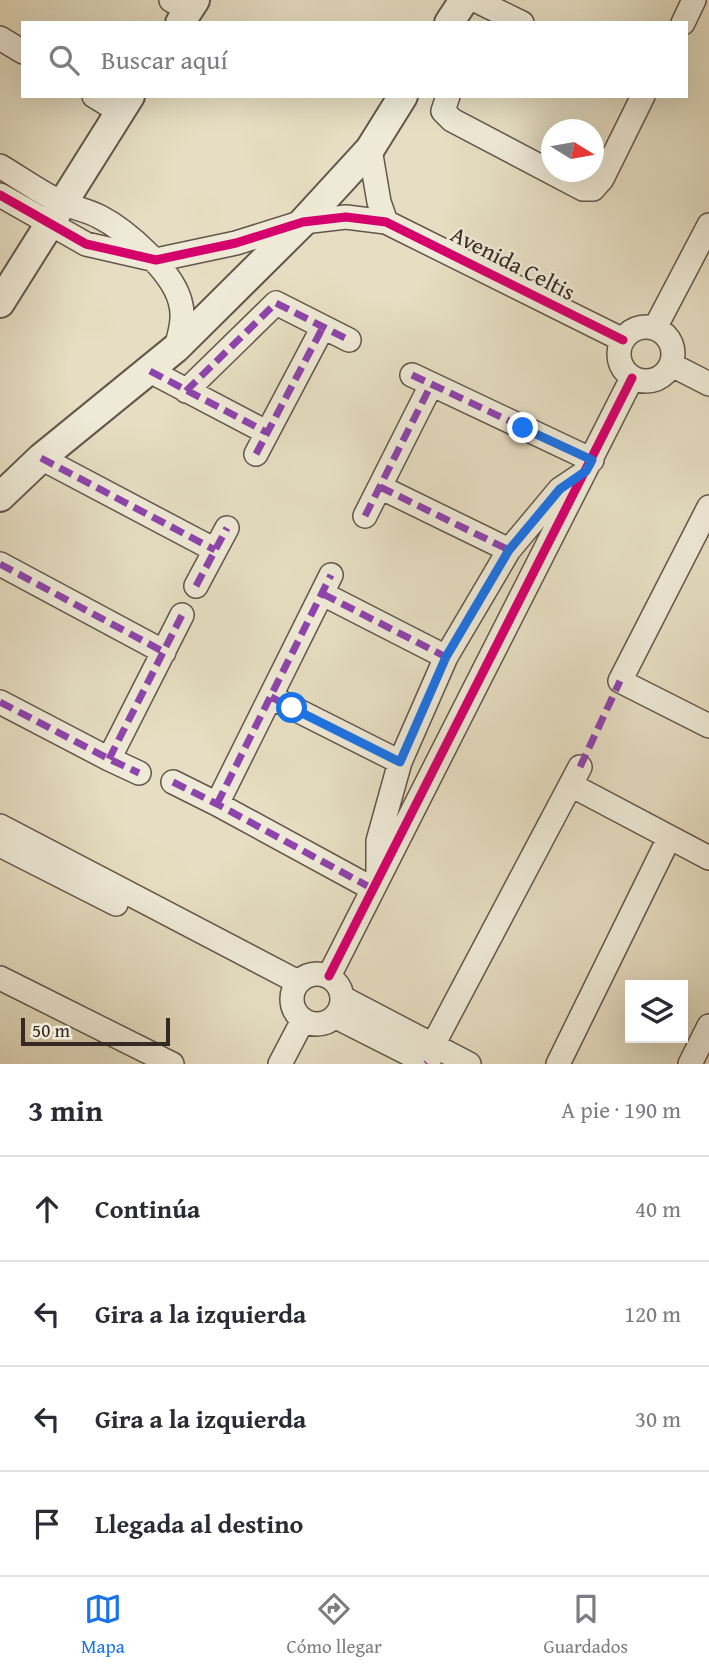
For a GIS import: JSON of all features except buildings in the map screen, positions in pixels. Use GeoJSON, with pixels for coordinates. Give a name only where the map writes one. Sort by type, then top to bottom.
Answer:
{"type":"FeatureCollection","features":[{"type":"Feature","properties":{"kind":"street"},"geometry":{"type":"LineString","coordinates":[[450,21],[464,0]]}},
{"type":"Feature","properties":{"kind":"street"},"geometry":{"type":"LineString","coordinates":[[475,0],[496,17],[513,21]]}},
{"type":"Feature","properties":{"kind":"street"},"geometry":{"type":"LineString","coordinates":[[684,21],[694,0]]}},
{"type":"Feature","properties":{"kind":"street"},"geometry":{"type":"LineString","coordinates":[[0,38],[21,51]]}},
{"type":"Feature","properties":{"kind":"street"},"geometry":{"type":"LineString","coordinates":[[0,303],[125,104],[102,98]]}},
{"type":"Feature","properties":{"kind":"street"},"geometry":{"type":"LineString","coordinates":[[0,497],[41,458],[176,348],[303,222],[370,149],[402,98]]}},
{"type":"Feature","properties":{"kind":"street"},"geometry":{"type":"LineString","coordinates":[[446,98],[443,111],[452,120],[583,189],[593,189],[602,179],[642,98]]}},
{"type":"Feature","properties":{"kind":"street"},"geometry":{"type":"LineString","coordinates":[[370,149],[379,202],[386,222]]}},
{"type":"Feature","properties":{"kind":"street"},"geometry":{"type":"LineString","coordinates":[[0,166],[86,244],[156,260]]}},
{"type":"Feature","properties":{"kind":"street"},"geometry":{"type":"LineString","coordinates":[[0,195],[56,214],[82,208],[103,218],[156,260],[181,302],[183,322],[176,348]]}},
{"type":"Feature","properties":{"kind":"street","name":"Avenida Celtis"},"geometry":{"type":"LineString","coordinates":[[156,260],[236,243],[303,222],[346,217],[386,222],[623,340]]}},
{"type":"Feature","properties":{"kind":"street"},"geometry":{"type":"LineString","coordinates":[[655,328],[709,225]]}},
{"type":"Feature","properties":{"kind":"street"},"geometry":{"type":"LineString","coordinates":[[186,391],[276,303],[349,340]]}},
{"type":"Feature","properties":{"kind":"street"},"geometry":{"type":"LineString","coordinates":[[256,454],[323,327]]}},
{"type":"Feature","properties":{"kind":"street"},"geometry":{"type":"LineString","coordinates":[[643,327],[655,328],[663,332],[673,347],[672,365],[666,373],[650,382],[632,378],[620,361],[619,350],[623,340],[631,331],[643,327]]}},
{"type":"Feature","properties":{"kind":"street"},"geometry":{"type":"LineString","coordinates":[[672,365],[709,384]]}},
{"type":"Feature","properties":{"kind":"street"},"geometry":{"type":"LineString","coordinates":[[150,371],[266,432]]}},
{"type":"Feature","properties":{"kind":"street"},"geometry":{"type":"LineString","coordinates":[[329,976],[632,378]]}},
{"type":"Feature","properties":{"kind":"street"},"geometry":{"type":"LineString","coordinates":[[365,516],[380,487],[422,380],[589,466]]}},
{"type":"Feature","properties":{"kind":"street"},"geometry":{"type":"LineString","coordinates":[[41,458],[215,550]]}},
{"type":"Feature","properties":{"kind":"street"},"geometry":{"type":"LineString","coordinates":[[376,885],[378,841],[400,762],[446,657],[509,550],[560,489],[589,466]]}},
{"type":"Feature","properties":{"kind":"street"},"geometry":{"type":"LineString","coordinates":[[380,487],[509,550]]}},
{"type":"Feature","properties":{"kind":"street"},"geometry":{"type":"LineString","coordinates":[[709,506],[620,681],[709,726]]}},
{"type":"Feature","properties":{"kind":"street"},"geometry":{"type":"LineString","coordinates":[[196,586],[227,528]]}},
{"type":"Feature","properties":{"kind":"street"},"geometry":{"type":"LineString","coordinates":[[0,564],[163,652]]}},
{"type":"Feature","properties":{"kind":"street"},"geometry":{"type":"LineString","coordinates":[[218,804],[327,584],[446,657]]}},
{"type":"Feature","properties":{"kind":"street"},"geometry":{"type":"LineString","coordinates":[[108,759],[182,615]]}},
{"type":"Feature","properties":{"kind":"street"},"geometry":{"type":"LineString","coordinates":[[271,697],[400,762]]}},
{"type":"Feature","properties":{"kind":"street"},"geometry":{"type":"LineString","coordinates":[[0,702],[139,773]]}},
{"type":"Feature","properties":{"kind":"street"},"geometry":{"type":"LineString","coordinates":[[429,1059],[576,776],[669,838],[709,859]]}},
{"type":"Feature","properties":{"kind":"street"},"geometry":{"type":"LineString","coordinates":[[173,782],[376,885]]}},
{"type":"Feature","properties":{"kind":"street"},"geometry":{"type":"LineString","coordinates":[[0,826],[295,988]]}},
{"type":"Feature","properties":{"kind":"street"},"geometry":{"type":"LineString","coordinates":[[558,1064],[669,838]]}},
{"type":"Feature","properties":{"kind":"street"},"geometry":{"type":"LineString","coordinates":[[0,845],[295,988]]}},
{"type":"Feature","properties":{"kind":"street"},"geometry":{"type":"LineString","coordinates":[[313,974],[329,976],[336,981],[339,1007],[322,1024],[312,1024],[303,1020],[294,1009],[295,988],[313,974]]}},
{"type":"Feature","properties":{"kind":"street"},"geometry":{"type":"LineString","coordinates":[[0,978],[172,1064]]}},
{"type":"Feature","properties":{"kind":"street"},"geometry":{"type":"LineString","coordinates":[[339,1007],[429,1059],[469,1064]]}},
{"type":"Feature","properties":{"kind":"street"},"geometry":{"type":"LineString","coordinates":[[280,1064],[303,1020]]}},
{"type":"Feature","properties":{"kind":"street"},"geometry":{"type":"LineString","coordinates":[[690,1064],[709,1026]]}},
{"type":"Feature","properties":{"kind":"marked path"},"geometry":{"type":"LineString","coordinates":[[186,391],[276,303],[349,340]]}},
{"type":"Feature","properties":{"kind":"marked path"},"geometry":{"type":"LineString","coordinates":[[256,454],[323,327]]}},
{"type":"Feature","properties":{"kind":"marked path"},"geometry":{"type":"LineString","coordinates":[[150,371],[266,432]]}},
{"type":"Feature","properties":{"kind":"marked path"},"geometry":{"type":"LineString","coordinates":[[412,375],[592,460]]}},
{"type":"Feature","properties":{"kind":"marked path"},"geometry":{"type":"LineString","coordinates":[[365,516],[431,385]]}},
{"type":"Feature","properties":{"kind":"marked path"},"geometry":{"type":"LineString","coordinates":[[41,458],[215,550]]}},
{"type":"Feature","properties":{"kind":"marked path"},"geometry":{"type":"LineString","coordinates":[[380,487],[509,550]]}},
{"type":"Feature","properties":{"kind":"marked path"},"geometry":{"type":"LineString","coordinates":[[196,586],[227,528]]}},
{"type":"Feature","properties":{"kind":"marked path"},"geometry":{"type":"LineString","coordinates":[[0,564],[164,652]]}},
{"type":"Feature","properties":{"kind":"marked path"},"geometry":{"type":"LineString","coordinates":[[217,804],[331,575]]}},
{"type":"Feature","properties":{"kind":"marked path"},"geometry":{"type":"LineString","coordinates":[[323,594],[446,657]]}},
{"type":"Feature","properties":{"kind":"marked path"},"geometry":{"type":"LineString","coordinates":[[109,759],[182,615]]}},
{"type":"Feature","properties":{"kind":"marked path"},"geometry":{"type":"LineString","coordinates":[[580,767],[620,681]]}},
{"type":"Feature","properties":{"kind":"marked path"},"geometry":{"type":"LineString","coordinates":[[271,697],[400,762]]}},
{"type":"Feature","properties":{"kind":"marked path"},"geometry":{"type":"LineString","coordinates":[[0,702],[139,773]]}},
{"type":"Feature","properties":{"kind":"marked path"},"geometry":{"type":"LineString","coordinates":[[173,782],[373,889]]}},
{"type":"Feature","properties":{"kind":"cycle path"},"geometry":{"type":"LineString","coordinates":[[0,195],[86,244],[156,260],[236,243],[303,222],[346,217],[386,222],[623,340]]}},
{"type":"Feature","properties":{"kind":"cycle path"},"geometry":{"type":"LineString","coordinates":[[329,976],[632,378]]}},
{"type":"Feature","properties":{"kind":"route"},"geometry":{"type":"LineString","coordinates":[[292,708],[400,762],[446,657],[509,550],[560,489],[586,471],[592,460],[523,428]]}}]}
